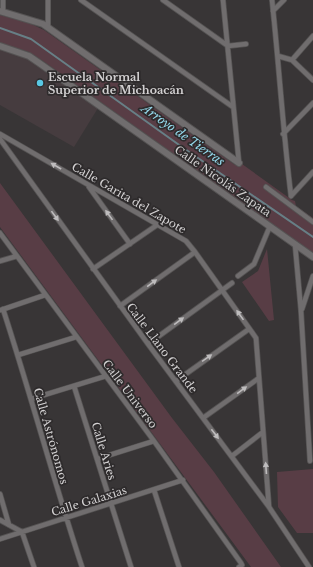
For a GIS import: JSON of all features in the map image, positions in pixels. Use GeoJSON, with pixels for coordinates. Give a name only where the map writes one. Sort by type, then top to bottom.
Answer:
{"type":"FeatureCollection","features":[{"type":"Feature","properties":{"kind":"street"},"geometry":{"type":"LineString","coordinates":[[3,0],[2,11],[48,27],[239,163]]}},
{"type":"Feature","properties":{"kind":"street"},"geometry":{"type":"LineString","coordinates":[[48,0],[48,27]]}},
{"type":"Feature","properties":{"kind":"street"},"geometry":{"type":"LineString","coordinates":[[81,0],[233,107]]}},
{"type":"Feature","properties":{"kind":"street"},"geometry":{"type":"LineString","coordinates":[[163,0],[228,46],[246,44]]}},
{"type":"Feature","properties":{"kind":"street"},"geometry":{"type":"LineString","coordinates":[[223,0],[239,163]]}},
{"type":"Feature","properties":{"kind":"street"},"geometry":{"type":"LineString","coordinates":[[272,0],[278,56],[283,134],[291,196],[313,172]]}},
{"type":"Feature","properties":{"kind":"street"},"geometry":{"type":"LineString","coordinates":[[273,11],[284,0]]}},
{"type":"Feature","properties":{"kind":"street"},"geometry":{"type":"LineString","coordinates":[[292,60],[313,36]]}},
{"type":"Feature","properties":{"kind":"street","name":"Calle Nicolás Zapata"},"geometry":{"type":"LineString","coordinates":[[0,46],[29,56],[313,257]]}},
{"type":"Feature","properties":{"kind":"street"},"geometry":{"type":"LineString","coordinates":[[278,56],[292,60],[313,80]]}},
{"type":"Feature","properties":{"kind":"street"},"geometry":{"type":"LineString","coordinates":[[283,134],[313,103]]}},
{"type":"Feature","properties":{"kind":"street","name":"Calle Garita del Zapote"},"geometry":{"type":"LineString","coordinates":[[0,134],[186,241],[195,252],[256,338],[269,507]]}},
{"type":"Feature","properties":{"kind":"street","name":"Calle Llano Grande"},"geometry":{"type":"LineString","coordinates":[[0,139],[120,306],[269,507],[309,567]]}},
{"type":"Feature","properties":{"kind":"street"},"geometry":{"type":"LineString","coordinates":[[88,185],[130,244]]}},
{"type":"Feature","properties":{"kind":"street"},"geometry":{"type":"LineString","coordinates":[[266,187],[313,222]]}},
{"type":"Feature","properties":{"kind":"street"},"geometry":{"type":"LineString","coordinates":[[93,269],[157,224]]}},
{"type":"Feature","properties":{"kind":"street"},"geometry":{"type":"LineString","coordinates":[[238,276],[254,264],[270,226]]}},
{"type":"Feature","properties":{"kind":"street","name":"Calle Universo"},"geometry":{"type":"LineString","coordinates":[[0,233],[45,296],[183,480],[241,563],[239,567]]}},
{"type":"Feature","properties":{"kind":"street"},"geometry":{"type":"LineString","coordinates":[[294,244],[301,311],[310,461]]}},
{"type":"Feature","properties":{"kind":"street"},"geometry":{"type":"LineString","coordinates":[[120,306],[195,252]]}},
{"type":"Feature","properties":{"kind":"street"},"geometry":{"type":"LineString","coordinates":[[0,261],[17,256]]}},
{"type":"Feature","properties":{"kind":"street"},"geometry":{"type":"LineString","coordinates":[[301,311],[313,276]]}},
{"type":"Feature","properties":{"kind":"street"},"geometry":{"type":"LineString","coordinates":[[148,344],[232,283]]}},
{"type":"Feature","properties":{"kind":"street"},"geometry":{"type":"LineString","coordinates":[[1,310],[45,296]]}},
{"type":"Feature","properties":{"kind":"street","name":"Calle Astrónomos"},"geometry":{"type":"LineString","coordinates":[[1,310],[18,355],[82,567]]}},
{"type":"Feature","properties":{"kind":"street"},"geometry":{"type":"LineString","coordinates":[[176,381],[249,329]]}},
{"type":"Feature","properties":{"kind":"street"},"geometry":{"type":"LineString","coordinates":[[18,355],[76,337]]}},
{"type":"Feature","properties":{"kind":"street"},"geometry":{"type":"LineString","coordinates":[[31,399],[106,376]]}},
{"type":"Feature","properties":{"kind":"street"},"geometry":{"type":"LineString","coordinates":[[203,418],[259,378]]}},
{"type":"Feature","properties":{"kind":"street","name":"Calle Aries"},"geometry":{"type":"LineString","coordinates":[[74,386],[131,567]]}},
{"type":"Feature","properties":{"kind":"street"},"geometry":{"type":"LineString","coordinates":[[232,456],[263,432]]}},
{"type":"Feature","properties":{"kind":"street"},"geometry":{"type":"LineString","coordinates":[[97,459],[154,441]]}},
{"type":"Feature","properties":{"kind":"street","name":"Calle Galaxias"},"geometry":{"type":"LineString","coordinates":[[0,539],[183,480]]}},
{"type":"Feature","properties":{"kind":"street"},"geometry":{"type":"LineString","coordinates":[[154,490],[179,567]]}},
{"type":"Feature","properties":{"kind":"street"},"geometry":{"type":"LineString","coordinates":[[0,494],[9,525]]}},
{"type":"Feature","properties":{"kind":"street"},"geometry":{"type":"LineString","coordinates":[[0,520],[22,532],[34,567]]}},
{"type":"Feature","properties":{"kind":"shaded area"},"geometry":{"type":"Polygon","coordinates":[[[0,15],[27,22],[44,30],[235,165],[242,164],[295,201],[296,206],[313,218],[313,253],[43,61],[29,52],[0,43],[0,15]]]}},
{"type":"Feature","properties":{"kind":"shaded area","name":"Escuela Normal Superior de Michoacán"},"geometry":{"type":"Polygon","coordinates":[[[0,49],[24,56],[98,108],[74,147],[0,105],[0,49]]]}},
{"type":"Feature","properties":{"kind":"shaded area"},"geometry":{"type":"Polygon","coordinates":[[[0,183],[172,418],[214,472],[281,567],[251,567],[0,227],[0,183]]]}},
{"type":"Feature","properties":{"kind":"shaded area"},"geometry":{"type":"Polygon","coordinates":[[[267,249],[274,320],[269,321],[242,282],[258,271],[267,249]]]}},
{"type":"Feature","properties":{"kind":"shaded area"},"geometry":{"type":"Polygon","coordinates":[[[313,469],[313,533],[297,533],[278,507],[277,472],[313,469]]]}},
{"type":"Feature","properties":{"kind":"waterway","name":"Arroyo de Tierras"},"geometry":{"type":"LineString","coordinates":[[0,28],[31,39],[182,147],[313,237]]}},
{"type":"Feature","properties":{"kind":"place","name":"Escuela Normal Superior de Michoacán"},"geometry":{"type":"Point","coordinates":[40,83]}}]}
